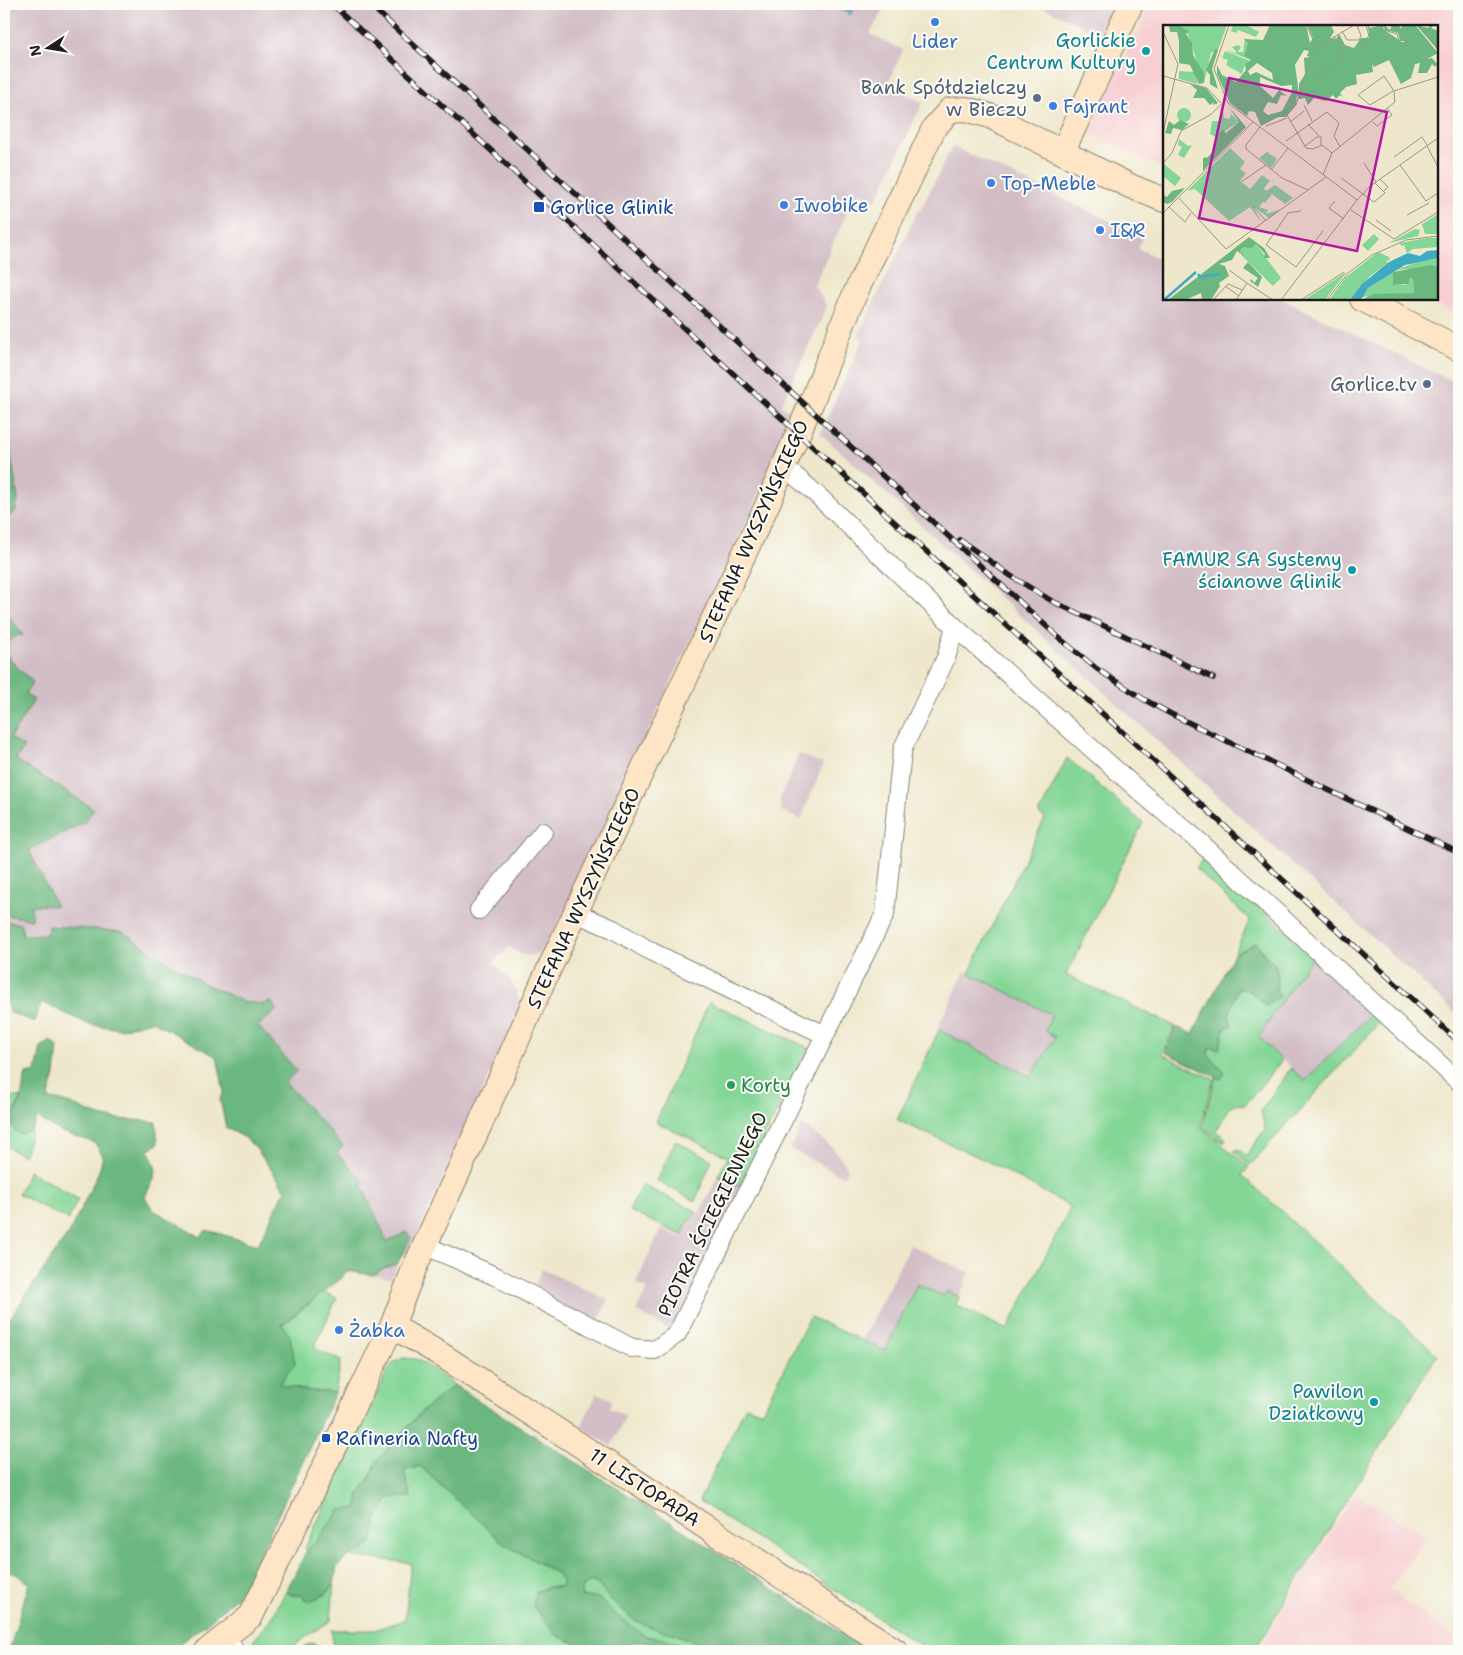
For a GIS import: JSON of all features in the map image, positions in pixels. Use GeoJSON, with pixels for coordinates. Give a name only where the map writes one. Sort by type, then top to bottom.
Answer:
{"type":"FeatureCollection","features":[{"type":"Feature","properties":{"kind":"street"},"geometry":{"type":"LineString","coordinates":[[1063,151],[1131,4]]}},
{"type":"Feature","properties":{"kind":"street","name":"STEFANA WYSZYŃSKIEGO"},"geometry":{"type":"LineString","coordinates":[[222,1646],[251,1616],[392,1326],[424,1245],[542,984],[782,469],[854,296],[934,128],[950,110],[966,109],[990,116],[1130,186],[1163,200]]}},
{"type":"Feature","properties":{"kind":"street"},"geometry":{"type":"LineString","coordinates":[[1364,300],[1459,349]]}},
{"type":"Feature","properties":{"kind":"street"},"geometry":{"type":"LineString","coordinates":[[782,469],[795,476],[815,493],[955,627],[1140,791],[1202,843],[1459,1082]]}},
{"type":"Feature","properties":{"kind":"street","name":"PIOTRA ŚCIEGIENNEGO"},"geometry":{"type":"LineString","coordinates":[[424,1245],[495,1276],[632,1348],[655,1350],[677,1334],[885,914],[903,748],[946,658],[955,627]]}},
{"type":"Feature","properties":{"kind":"street"},"geometry":{"type":"LineString","coordinates":[[479,910],[543,832]]}},
{"type":"Feature","properties":{"kind":"street"},"geometry":{"type":"LineString","coordinates":[[576,913],[613,928],[652,952],[825,1035]]}},
{"type":"Feature","properties":{"kind":"street","name":"11 LISTOPADA"},"geometry":{"type":"LineString","coordinates":[[392,1326],[449,1359],[896,1651]]}},
{"type":"Feature","properties":{"kind":"shaded area"},"geometry":{"type":"Polygon","coordinates":[[[4,4],[887,4],[870,34],[903,50],[887,85],[923,102],[876,201],[859,193],[856,198],[854,197],[814,285],[827,307],[781,405],[792,415],[785,439],[549,943],[539,953],[528,956],[518,953],[509,947],[493,963],[510,979],[521,1006],[409,1254],[403,1253],[391,1279],[374,1275],[331,1181],[223,1042],[4,975],[4,4]]]}},
{"type":"Feature","properties":{"kind":"shaded area"},"geometry":{"type":"Polygon","coordinates":[[[1036,4],[1111,4],[1098,33],[1036,4]]]}},
{"type":"Feature","properties":{"kind":"shaded area"},"geometry":{"type":"Polygon","coordinates":[[[1150,4],[1459,4],[1459,316],[1427,300],[1438,300],[1438,25],[1163,25],[1163,169],[1089,133],[1150,4]]]}},
{"type":"Feature","properties":{"kind":"shaded area"},"geometry":{"type":"Polygon","coordinates":[[[952,146],[1143,237],[1137,248],[1163,261],[1163,300],[1283,300],[1459,384],[1459,1016],[820,433],[863,339],[858,336],[918,210],[920,211],[952,146]]]}},
{"type":"Feature","properties":{"kind":"shaded area"},"geometry":{"type":"Polygon","coordinates":[[[799,754],[823,764],[801,820],[781,811],[780,798],[799,754]]]}},
{"type":"Feature","properties":{"kind":"shaded area"},"geometry":{"type":"Polygon","coordinates":[[[1314,956],[1373,1012],[1305,1081],[1259,1037],[1296,979],[1314,956]]]}},
{"type":"Feature","properties":{"kind":"shaded area"},"geometry":{"type":"Polygon","coordinates":[[[965,971],[1052,1015],[1055,1036],[1031,1077],[937,1029],[965,971]]]}},
{"type":"Feature","properties":{"kind":"shaded area"},"geometry":{"type":"Polygon","coordinates":[[[802,1124],[833,1148],[841,1158],[848,1168],[844,1177],[790,1149],[802,1124]]]}},
{"type":"Feature","properties":{"kind":"shaded area"},"geometry":{"type":"Polygon","coordinates":[[[718,1176],[747,1191],[677,1334],[636,1311],[647,1289],[636,1283],[661,1228],[681,1237],[690,1219],[693,1221],[697,1211],[700,1212],[718,1176]]]}},
{"type":"Feature","properties":{"kind":"shaded area"},"geometry":{"type":"Polygon","coordinates":[[[910,1245],[970,1273],[959,1297],[947,1291],[944,1296],[917,1285],[885,1351],[862,1340],[910,1245]]]}},
{"type":"Feature","properties":{"kind":"shaded area"},"geometry":{"type":"Polygon","coordinates":[[[542,1269],[608,1300],[595,1329],[531,1294],[542,1269]]]}},
{"type":"Feature","properties":{"kind":"shaded area"},"geometry":{"type":"Polygon","coordinates":[[[597,1393],[612,1400],[609,1408],[626,1416],[611,1446],[581,1427],[597,1393]]]}},
{"type":"Feature","properties":{"kind":"shaded area"},"geometry":{"type":"Polygon","coordinates":[[[1355,1493],[1427,1538],[1389,1590],[1459,1640],[1459,1646],[1455,1651],[1257,1651],[1355,1493]]]}},
{"type":"Feature","properties":{"kind":"green space"},"geometry":{"type":"Polygon","coordinates":[[[4,413],[18,499],[15,512],[8,517],[4,515],[4,413]]]}},
{"type":"Feature","properties":{"kind":"green space"},"geometry":{"type":"Polygon","coordinates":[[[7,614],[23,635],[12,639],[7,648],[8,654],[14,664],[33,682],[25,694],[34,700],[10,738],[24,747],[16,760],[94,809],[85,822],[29,850],[56,906],[31,905],[32,919],[4,915],[4,618],[7,614]]]}},
{"type":"Feature","properties":{"kind":"green space"},"geometry":{"type":"Polygon","coordinates":[[[1067,758],[1143,823],[1066,975],[1175,1026],[1162,1054],[1214,1079],[1200,1126],[1249,1167],[1242,1175],[1437,1355],[1254,1651],[929,1651],[699,1501],[746,1406],[762,1412],[810,1317],[885,1351],[917,1284],[943,1296],[947,1291],[959,1297],[956,1305],[1007,1330],[1071,1207],[985,1160],[897,1120],[939,1030],[1031,1077],[1055,1037],[1045,1031],[1052,1015],[969,973],[1045,818],[1039,814],[1067,758]]]}},
{"type":"Feature","properties":{"kind":"green space"},"geometry":{"type":"Polygon","coordinates":[[[1205,858],[1314,956],[1296,979],[1259,1037],[1282,1060],[1245,1105],[1232,1104],[1216,1131],[1226,1139],[1224,1143],[1202,1126],[1216,1077],[1221,1079],[1222,1068],[1207,1054],[1210,1047],[1219,1049],[1238,987],[1256,996],[1276,989],[1277,973],[1273,963],[1257,943],[1234,954],[1250,920],[1196,869],[1205,858]]]}},
{"type":"Feature","properties":{"kind":"green space"},"geometry":{"type":"Polygon","coordinates":[[[4,921],[21,924],[23,935],[47,934],[48,926],[123,932],[203,983],[244,1002],[264,1004],[271,1001],[277,1010],[258,1026],[297,1071],[285,1082],[343,1146],[337,1153],[365,1183],[362,1186],[387,1241],[407,1232],[411,1238],[397,1264],[384,1268],[374,1275],[346,1271],[342,1278],[282,1324],[290,1336],[295,1364],[279,1384],[303,1390],[335,1393],[242,1592],[206,1624],[169,1651],[9,1651],[29,1583],[16,1574],[4,1571],[4,1327],[72,1228],[99,1171],[103,1156],[95,1143],[62,1132],[38,1117],[32,1129],[22,1134],[16,1132],[12,1126],[26,1074],[36,1072],[41,1047],[51,1041],[58,1047],[55,1075],[48,1099],[62,1101],[107,1118],[156,1122],[158,1144],[148,1150],[155,1165],[156,1174],[145,1197],[153,1210],[201,1237],[206,1230],[258,1245],[281,1197],[286,1191],[255,1147],[244,1137],[226,1128],[220,1099],[224,1091],[217,1057],[152,1021],[120,1029],[88,1024],[41,1002],[35,1022],[11,1013],[4,1001],[4,921]]]}},
{"type":"Feature","properties":{"kind":"green space"},"geometry":{"type":"Polygon","coordinates":[[[1257,942],[1264,955],[1275,964],[1278,977],[1276,989],[1280,997],[1266,1006],[1250,992],[1238,988],[1229,1015],[1232,1026],[1225,1028],[1219,1049],[1210,1047],[1208,1054],[1225,1073],[1221,1079],[1165,1052],[1176,1027],[1193,1034],[1234,954],[1257,942]]]}},
{"type":"Feature","properties":{"kind":"green space","name":"Korty"},"geometry":{"type":"Polygon","coordinates":[[[709,1002],[809,1048],[739,1187],[718,1176],[728,1157],[656,1122],[709,1002]]]}},
{"type":"Feature","properties":{"kind":"green space"},"geometry":{"type":"Polygon","coordinates":[[[1373,1012],[1382,1020],[1250,1165],[1234,1151],[1238,1149],[1246,1156],[1265,1129],[1261,1111],[1291,1068],[1305,1081],[1373,1012]]]}},
{"type":"Feature","properties":{"kind":"green space"},"geometry":{"type":"Polygon","coordinates":[[[4,1097],[21,1097],[13,1114],[22,1134],[32,1129],[24,1156],[4,1146],[4,1097]]]}},
{"type":"Feature","properties":{"kind":"green space"},"geometry":{"type":"Polygon","coordinates":[[[675,1141],[712,1160],[695,1201],[657,1181],[675,1141]]]}},
{"type":"Feature","properties":{"kind":"green space"},"geometry":{"type":"Polygon","coordinates":[[[29,1171],[78,1199],[68,1220],[18,1194],[29,1171]]]}},
{"type":"Feature","properties":{"kind":"green space"},"geometry":{"type":"Polygon","coordinates":[[[642,1185],[696,1211],[692,1220],[689,1219],[682,1235],[629,1211],[642,1185]]]}},
{"type":"Feature","properties":{"kind":"green space"},"geometry":{"type":"Polygon","coordinates":[[[324,1292],[337,1298],[314,1348],[341,1361],[335,1393],[303,1390],[279,1384],[295,1364],[282,1325],[324,1292]]]}},
{"type":"Feature","properties":{"kind":"green space"},"geometry":{"type":"Polygon","coordinates":[[[403,1358],[416,1359],[454,1385],[420,1413],[376,1462],[374,1472],[359,1494],[356,1509],[340,1510],[316,1542],[307,1550],[305,1548],[387,1372],[393,1363],[403,1358]]]}},
{"type":"Feature","properties":{"kind":"green space"},"geometry":{"type":"Polygon","coordinates":[[[454,1385],[869,1651],[751,1651],[731,1641],[727,1651],[717,1651],[634,1620],[608,1597],[598,1584],[591,1581],[583,1587],[581,1597],[600,1599],[612,1612],[645,1636],[677,1643],[680,1651],[639,1642],[628,1645],[623,1651],[588,1651],[583,1646],[556,1635],[533,1606],[536,1592],[549,1587],[560,1587],[563,1582],[555,1572],[504,1544],[420,1466],[404,1471],[411,1497],[389,1497],[376,1520],[373,1540],[365,1549],[348,1556],[337,1567],[334,1584],[326,1594],[310,1601],[300,1595],[291,1595],[286,1591],[307,1550],[316,1542],[340,1510],[356,1508],[359,1494],[373,1472],[376,1462],[420,1413],[454,1385]]]}},
{"type":"Feature","properties":{"kind":"green space"},"geometry":{"type":"Polygon","coordinates":[[[420,1466],[504,1544],[555,1572],[563,1582],[560,1587],[549,1587],[556,1635],[583,1646],[588,1651],[334,1651],[331,1630],[374,1630],[405,1620],[411,1563],[348,1556],[365,1549],[376,1526],[376,1520],[403,1471],[420,1466]]]}},
{"type":"Feature","properties":{"kind":"green space"},"geometry":{"type":"Polygon","coordinates":[[[591,1581],[598,1584],[608,1597],[659,1630],[673,1633],[717,1651],[680,1651],[677,1643],[650,1637],[633,1630],[600,1599],[581,1597],[583,1587],[591,1581]]]}},
{"type":"Feature","properties":{"kind":"green space"},"geometry":{"type":"Polygon","coordinates":[[[334,1584],[331,1621],[287,1651],[253,1651],[254,1640],[272,1618],[286,1591],[291,1595],[300,1595],[305,1599],[326,1594],[334,1584]]]}},
{"type":"Feature","properties":{"kind":"green space"},"geometry":{"type":"Polygon","coordinates":[[[731,1641],[751,1651],[727,1651],[731,1641]]]}},
{"type":"Feature","properties":{"kind":"green space"},"geometry":{"type":"Polygon","coordinates":[[[315,1643],[317,1651],[299,1651],[309,1644],[315,1643]]]}},
{"type":"Feature","properties":{"kind":"water"},"geometry":{"type":"Polygon","coordinates":[[[831,4],[856,4],[850,15],[831,4]]]}},
{"type":"Feature","properties":{"kind":"railway"},"geometry":{"type":"LineString","coordinates":[[332,4],[1459,1042]]}},
{"type":"Feature","properties":{"kind":"railway"},"geometry":{"type":"LineString","coordinates":[[369,4],[1057,636],[1097,669],[1145,700],[1171,714],[1459,853]]}},
{"type":"Feature","properties":{"kind":"railway"},"geometry":{"type":"LineString","coordinates":[[960,540],[1011,576],[1052,601],[1213,678]]}},
{"type":"Feature","properties":{"kind":"place","name":"Lider"},"geometry":{"type":"Point","coordinates":[935,22]}},
{"type":"Feature","properties":{"kind":"place","name":"Gorlickie Centrum Kultury"},"geometry":{"type":"Point","coordinates":[1146,51]}},
{"type":"Feature","properties":{"kind":"place","name":"Bank Spółdzielczy w Bieczu"},"geometry":{"type":"Point","coordinates":[1037,98]}},
{"type":"Feature","properties":{"kind":"place","name":"Fajrant"},"geometry":{"type":"Point","coordinates":[1053,106]}},
{"type":"Feature","properties":{"kind":"place","name":"Top-Meble"},"geometry":{"type":"Point","coordinates":[991,183]}},
{"type":"Feature","properties":{"kind":"place","name":"Iwobike"},"geometry":{"type":"Point","coordinates":[784,205]}},
{"type":"Feature","properties":{"kind":"place","name":"Gorlice Glinik"},"geometry":{"type":"Point","coordinates":[539,207]}},
{"type":"Feature","properties":{"kind":"place","name":"I&R"},"geometry":{"type":"Point","coordinates":[1100,230]}},
{"type":"Feature","properties":{"kind":"place","name":"Gorlice.tv"},"geometry":{"type":"Point","coordinates":[1427,384]}},
{"type":"Feature","properties":{"kind":"place","name":"FAMUR SA Systemy ścianowe Glinik"},"geometry":{"type":"Point","coordinates":[1352,570]}},
{"type":"Feature","properties":{"kind":"place","name":"Korty"},"geometry":{"type":"Point","coordinates":[731,1085]}},
{"type":"Feature","properties":{"kind":"place","name":"Żabka"},"geometry":{"type":"Point","coordinates":[339,1330]}},
{"type":"Feature","properties":{"kind":"place","name":"Pawilon Działkowy"},"geometry":{"type":"Point","coordinates":[1374,1402]}},
{"type":"Feature","properties":{"kind":"place","name":"Rafineria Nafty"},"geometry":{"type":"Point","coordinates":[326,1438]}}]}
